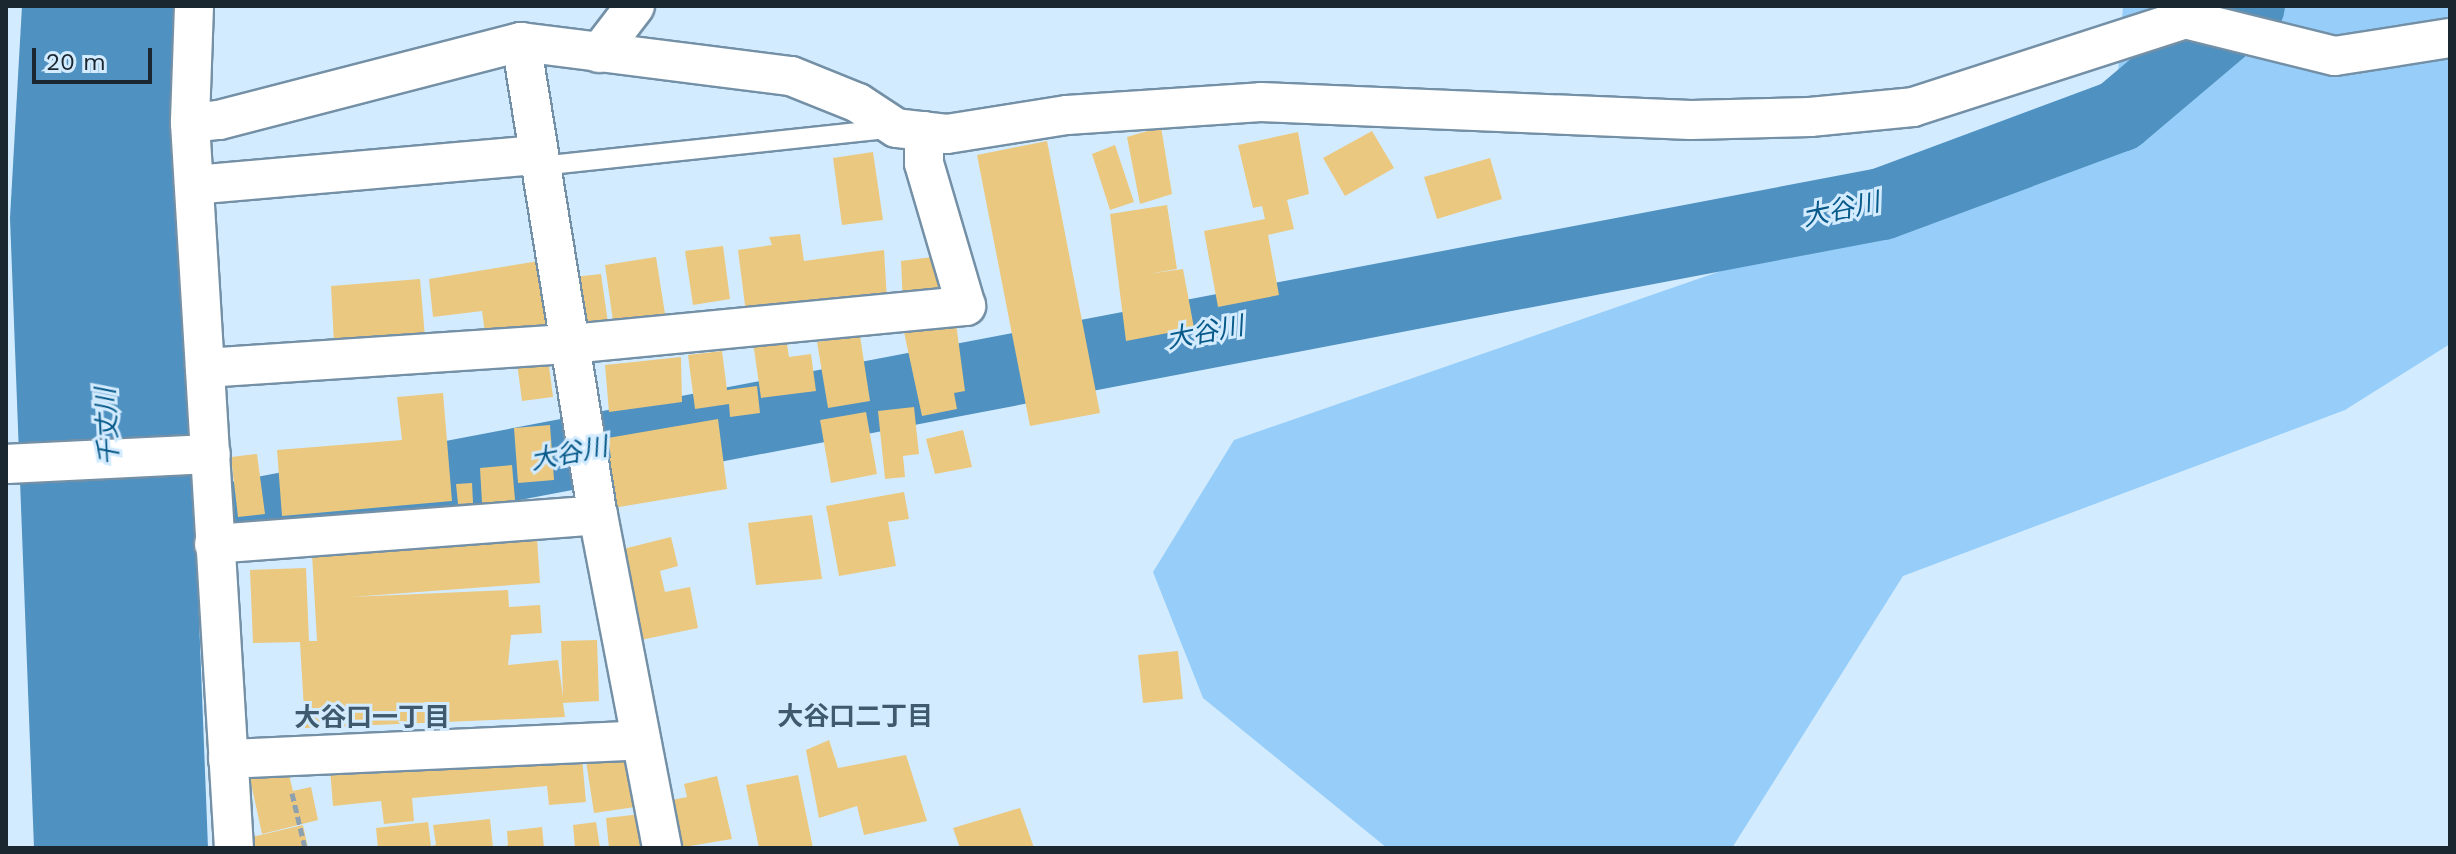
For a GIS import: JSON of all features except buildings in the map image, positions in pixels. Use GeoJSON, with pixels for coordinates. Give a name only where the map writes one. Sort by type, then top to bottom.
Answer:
{"type":"FeatureCollection","features":[{"type":"Feature","properties":{"kind":"street"},"geometry":{"type":"LineString","coordinates":[[194,6],[190,123],[205,368],[203,454],[214,544],[234,848]]}},
{"type":"Feature","properties":{"kind":"street"},"geometry":{"type":"LineString","coordinates":[[599,53],[635,6]]}},
{"type":"Feature","properties":{"kind":"street"},"geometry":{"type":"LineString","coordinates":[[190,123],[219,120],[521,42],[791,76],[858,103],[910,129],[947,134],[1067,115],[1261,102],[1691,120],[1810,117],[1913,107],[2185,19],[2335,56],[2450,38]]}},
{"type":"Feature","properties":{"kind":"street"},"geometry":{"type":"LineString","coordinates":[[521,42],[598,515],[662,848]]}},
{"type":"Feature","properties":{"kind":"street"},"geometry":{"type":"LineString","coordinates":[[205,368],[570,344],[966,306],[924,163],[910,129]]}},
{"type":"Feature","properties":{"kind":"street"},"geometry":{"type":"LineString","coordinates":[[194,185],[539,161]]}},
{"type":"Feature","properties":{"kind":"street"},"geometry":{"type":"LineString","coordinates":[[6,464],[203,454]]}},
{"type":"Feature","properties":{"kind":"street"},"geometry":{"type":"LineString","coordinates":[[214,544],[598,515]]}},
{"type":"Feature","properties":{"kind":"street"},"geometry":{"type":"LineString","coordinates":[[228,759],[641,740]]}},
{"type":"Feature","properties":{"kind":"lane"},"geometry":{"type":"LineString","coordinates":[[539,161],[910,129]]}},
{"type":"Feature","properties":{"kind":"path"},"geometry":{"type":"LineString","coordinates":[[283,757],[305,848]]}},
{"type":"Feature","properties":{"kind":"shaded area"},"geometry":{"type":"Polygon","coordinates":[[[2123,6],[2450,6],[2450,344],[2345,410],[1903,576],[1732,848],[1387,848],[1203,698],[1153,572],[1234,440],[1741,264],[2117,87],[2123,6]]]}},
{"type":"Feature","properties":{"kind":"water","name":"千丈川"},"geometry":{"type":"Polygon","coordinates":[[[22,6],[175,6],[208,848],[34,848],[10,218],[22,6]]]}},
{"type":"Feature","properties":{"kind":"waterway","name":"大谷川"},"geometry":{"type":"LineString","coordinates":[[113,541],[1882,204],[2119,116],[2249,6]]}},
{"type":"Feature","properties":{"kind":"district","name":"大谷口二丁目"},"geometry":{"type":"Point","coordinates":[855,717]}},
{"type":"Feature","properties":{"kind":"district","name":"大谷口一丁目"},"geometry":{"type":"Point","coordinates":[372,718]}}]}
